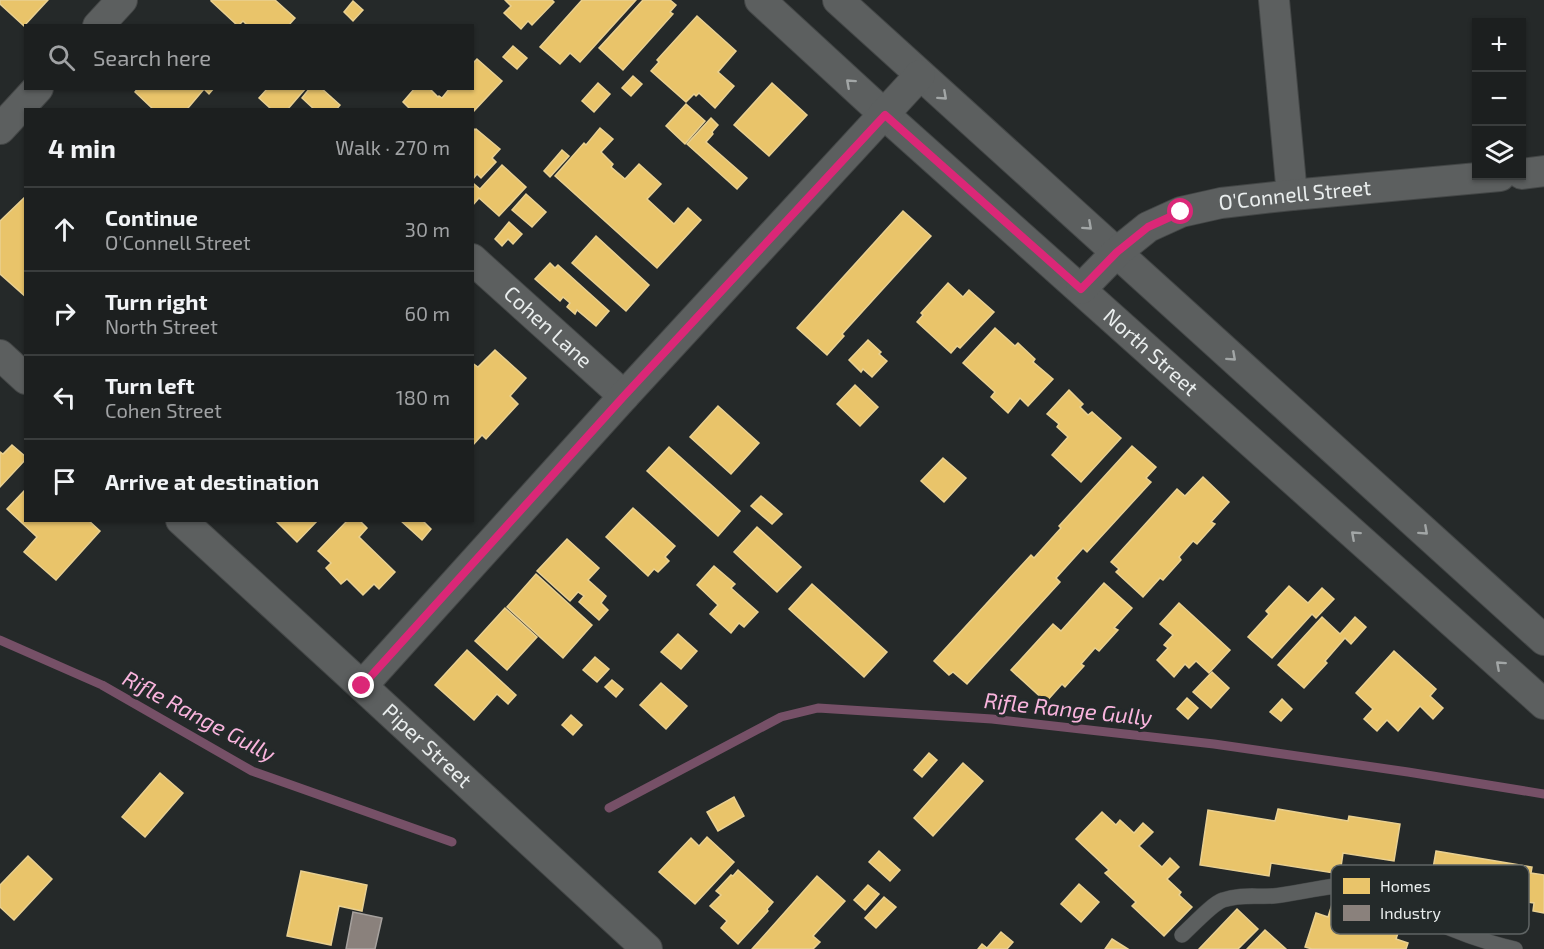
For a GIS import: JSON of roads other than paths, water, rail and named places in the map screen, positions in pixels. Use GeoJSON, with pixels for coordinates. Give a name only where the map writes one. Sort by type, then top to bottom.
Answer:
{"type":"FeatureCollection","features":[{"type":"Feature","properties":{"kind":"street"},"geometry":{"type":"LineString","coordinates":[[100,24],[122,0]]}},
{"type":"Feature","properties":{"kind":"street","name":"North Street"},"geometry":{"type":"LineString","coordinates":[[760,0],[885,115],[1544,704]]}},
{"type":"Feature","properties":{"kind":"street"},"geometry":{"type":"LineString","coordinates":[[838,0],[1544,640]]}},
{"type":"Feature","properties":{"kind":"street"},"geometry":{"type":"LineString","coordinates":[[1274,0],[1292,195]]}},
{"type":"Feature","properties":{"kind":"street"},"geometry":{"type":"LineString","coordinates":[[362,686],[624,396],[920,75]]}},
{"type":"Feature","properties":{"kind":"street"},"geometry":{"type":"LineString","coordinates":[[0,129],[36,90]]}},
{"type":"Feature","properties":{"kind":"street"},"geometry":{"type":"LineString","coordinates":[[1526,173],[1544,171]]}},
{"type":"Feature","properties":{"kind":"street","name":"O'Connell Street"},"geometry":{"type":"LineString","coordinates":[[1081,289],[1117,252],[1148,227],[1181,212],[1221,203],[1472,179]]}},
{"type":"Feature","properties":{"kind":"street","name":"Cohen Lane"},"geometry":{"type":"LineString","coordinates":[[474,261],[624,396]]}},
{"type":"Feature","properties":{"kind":"street"},"geometry":{"type":"LineString","coordinates":[[0,356],[24,377]]}},
{"type":"Feature","properties":{"kind":"street","name":"Piper Street"},"geometry":{"type":"LineString","coordinates":[[183,522],[647,949]]}},
{"type":"Feature","properties":{"kind":"lane"},"geometry":{"type":"LineString","coordinates":[[1182,935],[1221,901],[1244,896],[1272,896],[1331,888]]}},
{"type":"Feature","properties":{"kind":"lane"},"geometry":{"type":"LineString","coordinates":[[1465,934],[1495,945],[1515,949]]}},
{"type":"Feature","properties":{"kind":"waterway","name":"Rifle Range Gully"},"geometry":{"type":"LineString","coordinates":[[0,640],[102,685],[252,771],[452,842]]}},
{"type":"Feature","properties":{"kind":"waterway","name":"Rifle Range Gully"},"geometry":{"type":"LineString","coordinates":[[609,808],[781,717],[818,708],[992,719],[1214,744],[1544,794]]}}]}
